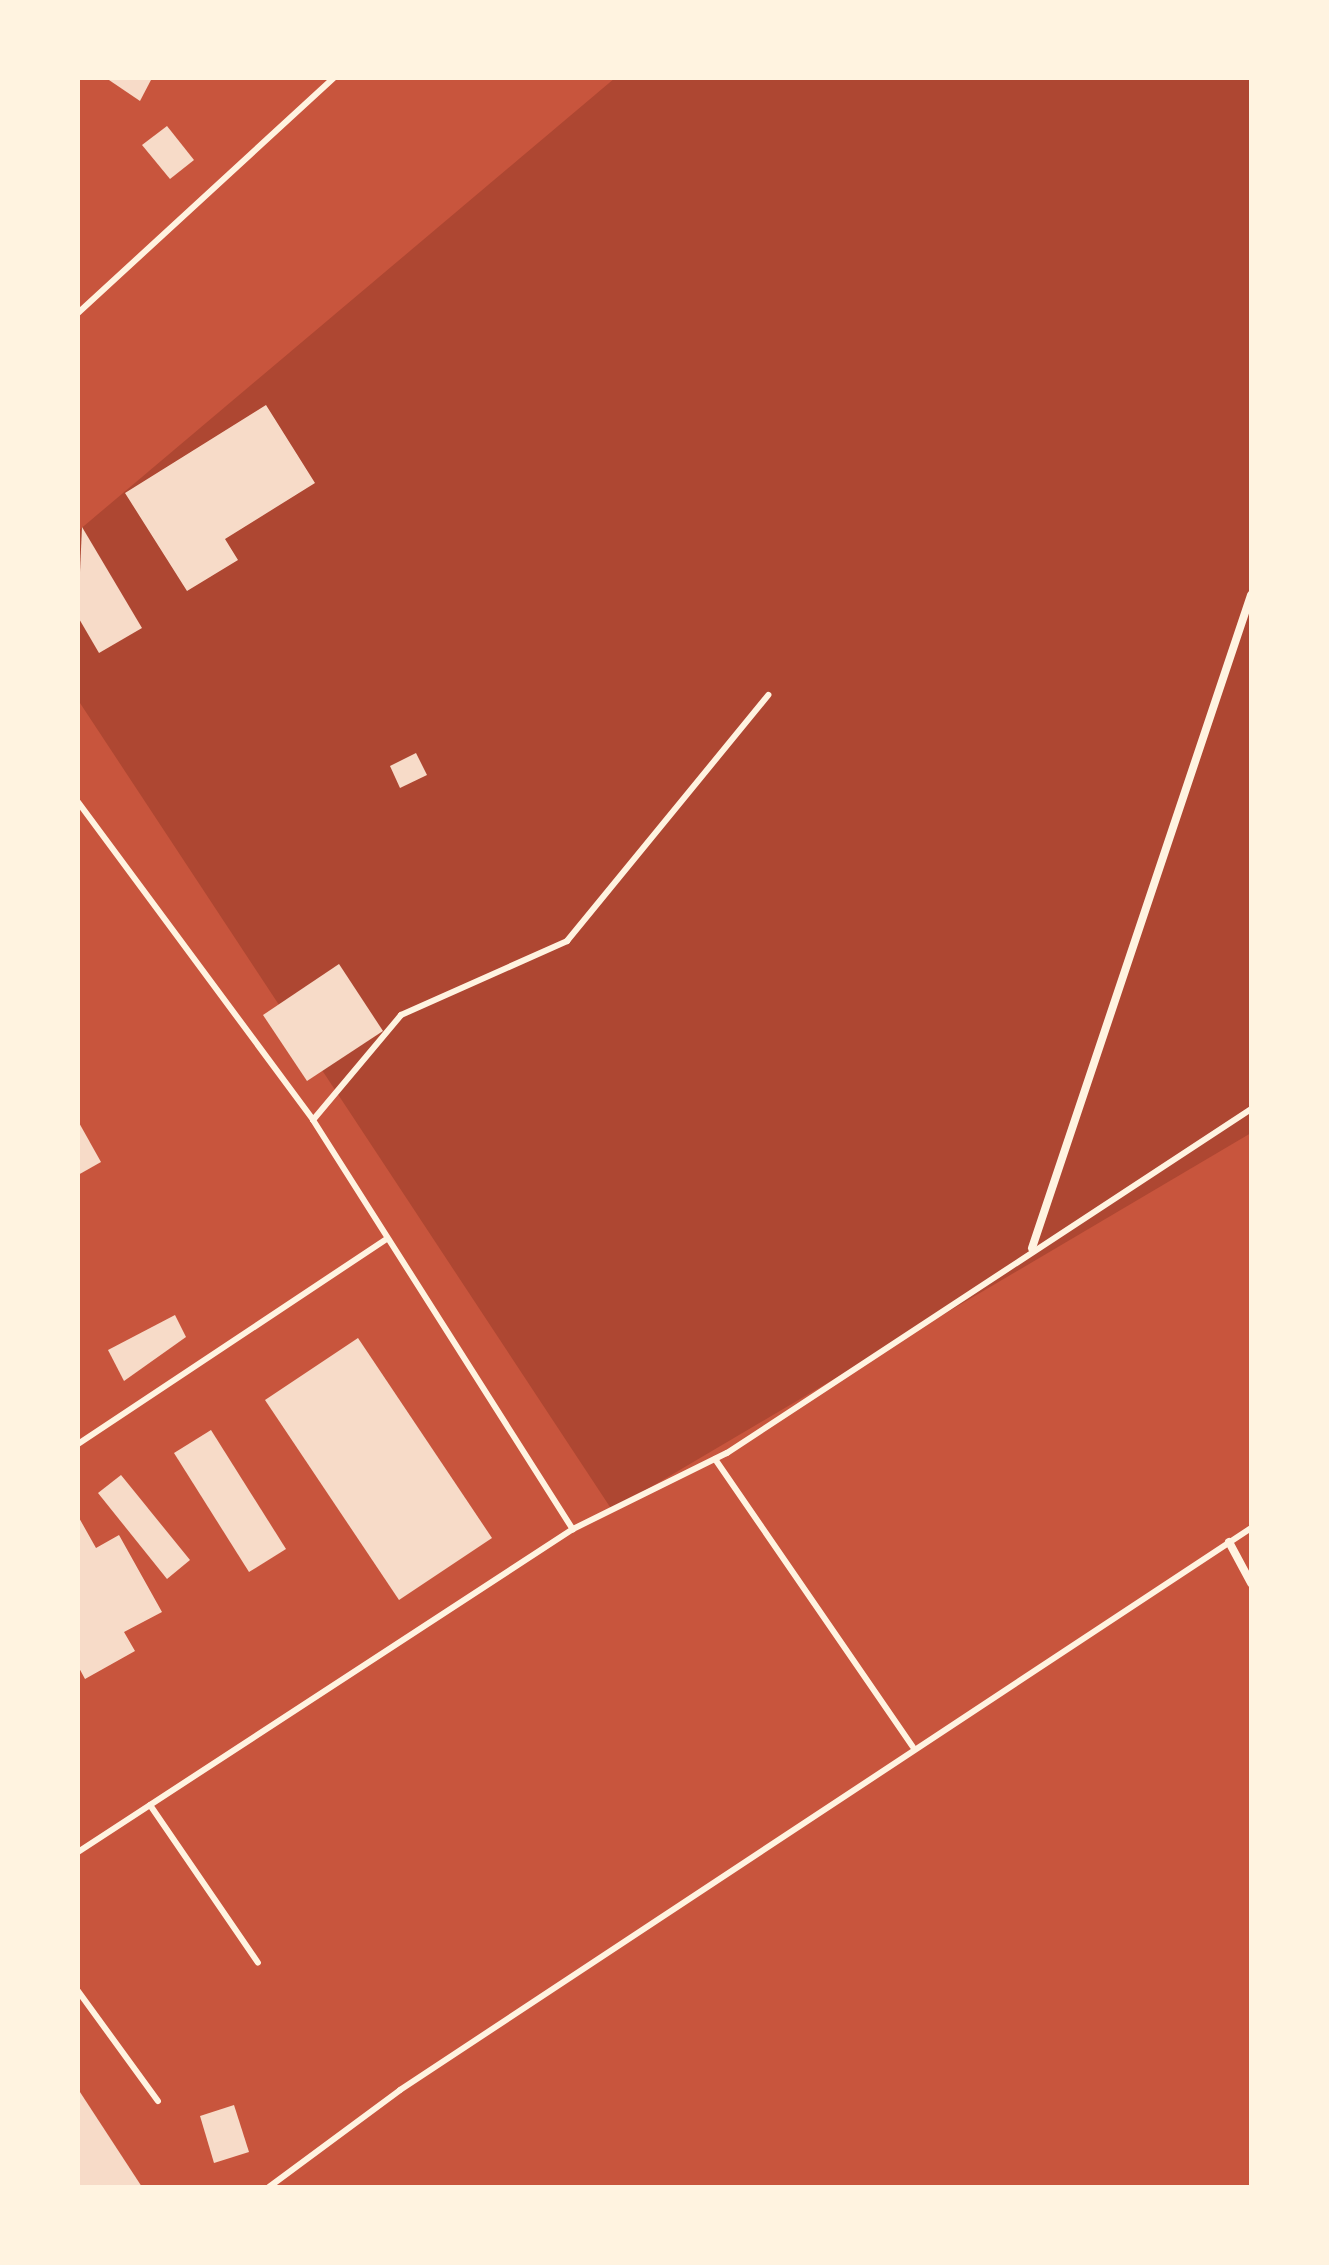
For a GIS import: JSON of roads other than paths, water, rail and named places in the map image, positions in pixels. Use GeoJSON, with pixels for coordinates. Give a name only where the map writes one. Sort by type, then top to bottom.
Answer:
{"type":"FeatureCollection","features":[{"type":"Feature","properties":{"kind":"street"},"geometry":{"type":"LineString","coordinates":[[1032,1248],[1251,595]]}},
{"type":"Feature","properties":{"kind":"street"},"geometry":{"type":"LineString","coordinates":[[1229,1542],[1251,1583]]}},
{"type":"Feature","properties":{"kind":"lane"},"geometry":{"type":"LineString","coordinates":[[78,313],[334,78]]}},
{"type":"Feature","properties":{"kind":"lane"},"geometry":{"type":"LineString","coordinates":[[313,1120],[401,1015],[567,941],[768,695]]}},
{"type":"Feature","properties":{"kind":"lane"},"geometry":{"type":"LineString","coordinates":[[78,802],[313,1120],[573,1529]]}},
{"type":"Feature","properties":{"kind":"lane"},"geometry":{"type":"LineString","coordinates":[[78,1852],[573,1529],[715,1459],[1032,1248],[1251,1109]]}},
{"type":"Feature","properties":{"kind":"lane"},"geometry":{"type":"LineString","coordinates":[[78,1444],[386,1239]]}},
{"type":"Feature","properties":{"kind":"lane"},"geometry":{"type":"LineString","coordinates":[[715,1459],[913,1747]]}},
{"type":"Feature","properties":{"kind":"lane"},"geometry":{"type":"LineString","coordinates":[[269,2187],[400,2090],[913,1747],[1251,1528]]}},
{"type":"Feature","properties":{"kind":"lane"},"geometry":{"type":"LineString","coordinates":[[150,1805],[258,1963]]}},
{"type":"Feature","properties":{"kind":"lane"},"geometry":{"type":"LineString","coordinates":[[78,1991],[158,2101]]}}]}
